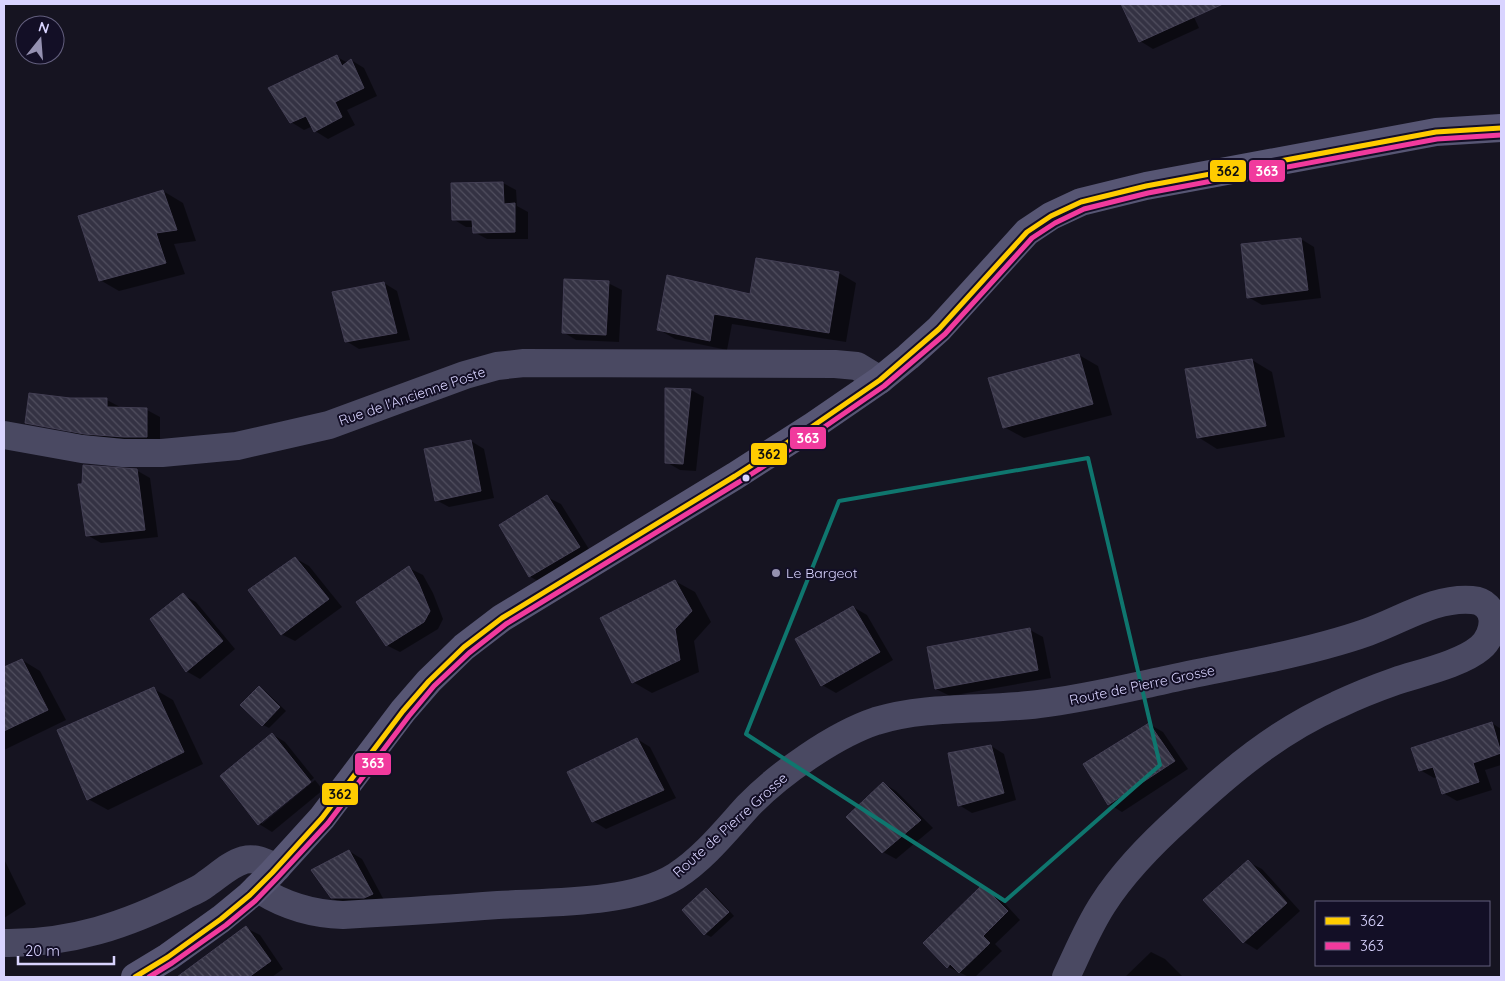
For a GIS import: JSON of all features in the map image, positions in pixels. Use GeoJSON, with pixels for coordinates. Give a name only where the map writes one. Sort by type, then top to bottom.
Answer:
{"type":"FeatureCollection","features":[{"type":"Feature","properties":{"kind":"main road"},"geometry":{"type":"LineString","coordinates":[[135,977],[189,943],[238,906],[277,868],[322,818],[403,711],[429,681],[464,646],[502,618],[758,462],[880,380],[939,329],[1027,232],[1051,216],[1081,202],[1146,186],[1436,132],[1501,128]]}},
{"type":"Feature","properties":{"kind":"street","name":"Rue de l'Ancienne Poste"},"geometry":{"type":"LineString","coordinates":[[4,435],[82,449],[123,453],[162,453],[237,446],[329,425],[465,375],[497,366],[524,363],[835,364],[857,366],[880,380]]}},
{"type":"Feature","properties":{"kind":"street","name":"Route de Pierre Grosse"},"geometry":{"type":"LineString","coordinates":[[257,888],[287,905],[324,914],[570,901],[639,892],[664,882],[683,871],[760,795],[803,762],[846,734],[874,722],[924,712],[1035,705],[1082,698],[1314,648],[1364,633],[1436,604],[1473,600],[1481,602],[1488,607],[1493,620],[1490,636],[1487,642],[1474,653],[1394,682],[1321,712],[1260,749],[1229,774],[1162,835],[1116,886],[1089,928],[1066,977]]}},
{"type":"Feature","properties":{"kind":"street"},"geometry":{"type":"LineString","coordinates":[[4,943],[45,942],[113,928],[185,896],[245,860],[259,860],[277,868]]}},
{"type":"Feature","properties":{"kind":"highlighted area"},"geometry":{"type":"Polygon","coordinates":[[[1088,458],[1160,765],[1005,901],[746,734],[839,501],[1088,458]]]}},
{"type":"Feature","properties":{"kind":"building"},"geometry":{"type":"Polygon","coordinates":[[[1121,4],[1223,4],[1139,42],[1121,4]]]}},
{"type":"Feature","properties":{"kind":"building"},"geometry":{"type":"Polygon","coordinates":[[[337,55],[342,66],[351,59],[364,88],[335,102],[342,117],[314,132],[306,116],[290,123],[268,88],[337,55]]]}},
{"type":"Feature","properties":{"kind":"building"},"geometry":{"type":"Polygon","coordinates":[[[503,182],[504,204],[515,203],[515,232],[473,233],[472,220],[452,220],[451,183],[503,182]]]}},
{"type":"Feature","properties":{"kind":"building"},"geometry":{"type":"Polygon","coordinates":[[[163,190],[177,230],[156,233],[166,263],[99,281],[78,216],[163,190]]]}},
{"type":"Feature","properties":{"kind":"building"},"geometry":{"type":"Polygon","coordinates":[[[1301,238],[1308,290],[1247,298],[1241,244],[1301,238]]]}},
{"type":"Feature","properties":{"kind":"building"},"geometry":{"type":"Polygon","coordinates":[[[756,258],[839,272],[829,333],[714,314],[710,341],[657,330],[667,275],[750,294],[756,258]]]}},
{"type":"Feature","properties":{"kind":"building"},"geometry":{"type":"Polygon","coordinates":[[[564,279],[609,281],[606,335],[562,333],[564,279]]]}},
{"type":"Feature","properties":{"kind":"building"},"geometry":{"type":"Polygon","coordinates":[[[384,282],[397,333],[345,342],[332,292],[384,282]]]}},
{"type":"Feature","properties":{"kind":"building"},"geometry":{"type":"Polygon","coordinates":[[[1079,354],[1093,404],[1003,428],[988,378],[1079,354]]]}},
{"type":"Feature","properties":{"kind":"building"},"geometry":{"type":"Polygon","coordinates":[[[1252,359],[1266,426],[1197,438],[1185,369],[1252,359]]]}},
{"type":"Feature","properties":{"kind":"building"},"geometry":{"type":"Polygon","coordinates":[[[665,388],[691,389],[683,464],[665,463],[665,388]]]}},
{"type":"Feature","properties":{"kind":"building"},"geometry":{"type":"Polygon","coordinates":[[[29,393],[70,398],[107,398],[107,407],[147,408],[147,437],[84,434],[25,423],[29,393]]]}},
{"type":"Feature","properties":{"kind":"building"},"geometry":{"type":"Polygon","coordinates":[[[471,440],[481,491],[435,501],[424,449],[471,440]]]}},
{"type":"Feature","properties":{"kind":"building"},"geometry":{"type":"Polygon","coordinates":[[[83,465],[137,469],[145,530],[86,536],[78,484],[82,484],[83,465]]]}},
{"type":"Feature","properties":{"kind":"building"},"geometry":{"type":"Polygon","coordinates":[[[547,495],[580,547],[529,577],[499,525],[547,495]]]}},
{"type":"Feature","properties":{"kind":"building"},"geometry":{"type":"Polygon","coordinates":[[[295,557],[329,599],[281,635],[248,590],[295,557]]]}},
{"type":"Feature","properties":{"kind":"building"},"geometry":{"type":"Polygon","coordinates":[[[409,566],[430,611],[424,622],[386,646],[356,602],[409,566]]]}},
{"type":"Feature","properties":{"kind":"building"},"geometry":{"type":"Polygon","coordinates":[[[675,580],[692,611],[675,629],[680,660],[632,683],[600,618],[675,580]]]}},
{"type":"Feature","properties":{"kind":"building"},"geometry":{"type":"Polygon","coordinates":[[[183,593],[223,641],[186,672],[150,619],[183,593]]]}},
{"type":"Feature","properties":{"kind":"building"},"geometry":{"type":"Polygon","coordinates":[[[853,606],[880,652],[821,686],[795,639],[853,606]]]}},
{"type":"Feature","properties":{"kind":"building"},"geometry":{"type":"Polygon","coordinates":[[[1030,628],[1038,670],[935,689],[927,647],[1030,628]]]}},
{"type":"Feature","properties":{"kind":"building"},"geometry":{"type":"Polygon","coordinates":[[[22,659],[48,710],[4,731],[4,667],[22,659]]]}},
{"type":"Feature","properties":{"kind":"building"},"geometry":{"type":"Polygon","coordinates":[[[259,686],[280,707],[262,726],[240,705],[259,686]]]}},
{"type":"Feature","properties":{"kind":"building"},"geometry":{"type":"Polygon","coordinates":[[[154,687],[184,752],[87,800],[57,730],[154,687]]]}},
{"type":"Feature","properties":{"kind":"building"},"geometry":{"type":"Polygon","coordinates":[[[1492,722],[1501,753],[1473,763],[1479,782],[1442,794],[1433,767],[1419,771],[1411,748],[1492,722]]]}},
{"type":"Feature","properties":{"kind":"building"},"geometry":{"type":"Polygon","coordinates":[[[1149,723],[1175,761],[1108,805],[1083,764],[1149,723]]]}},
{"type":"Feature","properties":{"kind":"building"},"geometry":{"type":"Polygon","coordinates":[[[272,733],[311,782],[258,825],[220,776],[272,733]]]}},
{"type":"Feature","properties":{"kind":"building"},"geometry":{"type":"Polygon","coordinates":[[[637,738],[664,790],[592,822],[567,772],[637,738]]]}},
{"type":"Feature","properties":{"kind":"building"},"geometry":{"type":"Polygon","coordinates":[[[991,745],[1004,793],[958,806],[948,753],[991,745]]]}},
{"type":"Feature","properties":{"kind":"building"},"geometry":{"type":"Polygon","coordinates":[[[883,782],[921,820],[882,853],[846,817],[883,782]]]}},
{"type":"Feature","properties":{"kind":"building"},"geometry":{"type":"Polygon","coordinates":[[[349,850],[373,894],[364,898],[331,898],[311,870],[349,850]]]}},
{"type":"Feature","properties":{"kind":"building"},"geometry":{"type":"Polygon","coordinates":[[[1248,860],[1287,903],[1243,943],[1203,900],[1248,860]]]}},
{"type":"Feature","properties":{"kind":"building"},"geometry":{"type":"Polygon","coordinates":[[[982,885],[1008,911],[983,936],[990,943],[959,973],[950,964],[947,968],[923,943],[982,885]]]}},
{"type":"Feature","properties":{"kind":"building"},"geometry":{"type":"Polygon","coordinates":[[[706,888],[729,912],[704,935],[682,910],[706,888]]]}},
{"type":"Feature","properties":{"kind":"building"},"geometry":{"type":"Polygon","coordinates":[[[246,926],[271,961],[249,977],[177,977],[246,926]]]}},
{"type":"Feature","properties":{"kind":"transit line","name":"362"},"geometry":{"type":"LineString","coordinates":[[135,977],[168,957],[221,919],[250,895],[272,873],[322,818],[403,711],[429,681],[464,647],[502,618],[735,476],[880,380],[939,329],[1027,232],[1051,216],[1081,202],[1146,186],[1436,132],[1501,128]]}},
{"type":"Feature","properties":{"kind":"transit line","name":"363"},"geometry":{"type":"LineString","coordinates":[[149,977],[226,925],[255,901],[328,823],[434,686],[469,653],[506,624],[739,482],[884,386],[945,334],[1032,238],[1055,223],[1084,209],[1148,193],[1437,139],[1501,135]]}},
{"type":"Feature","properties":{"kind":"place","name":"Le Bargeot"},"geometry":{"type":"Point","coordinates":[776,573]}}]}
